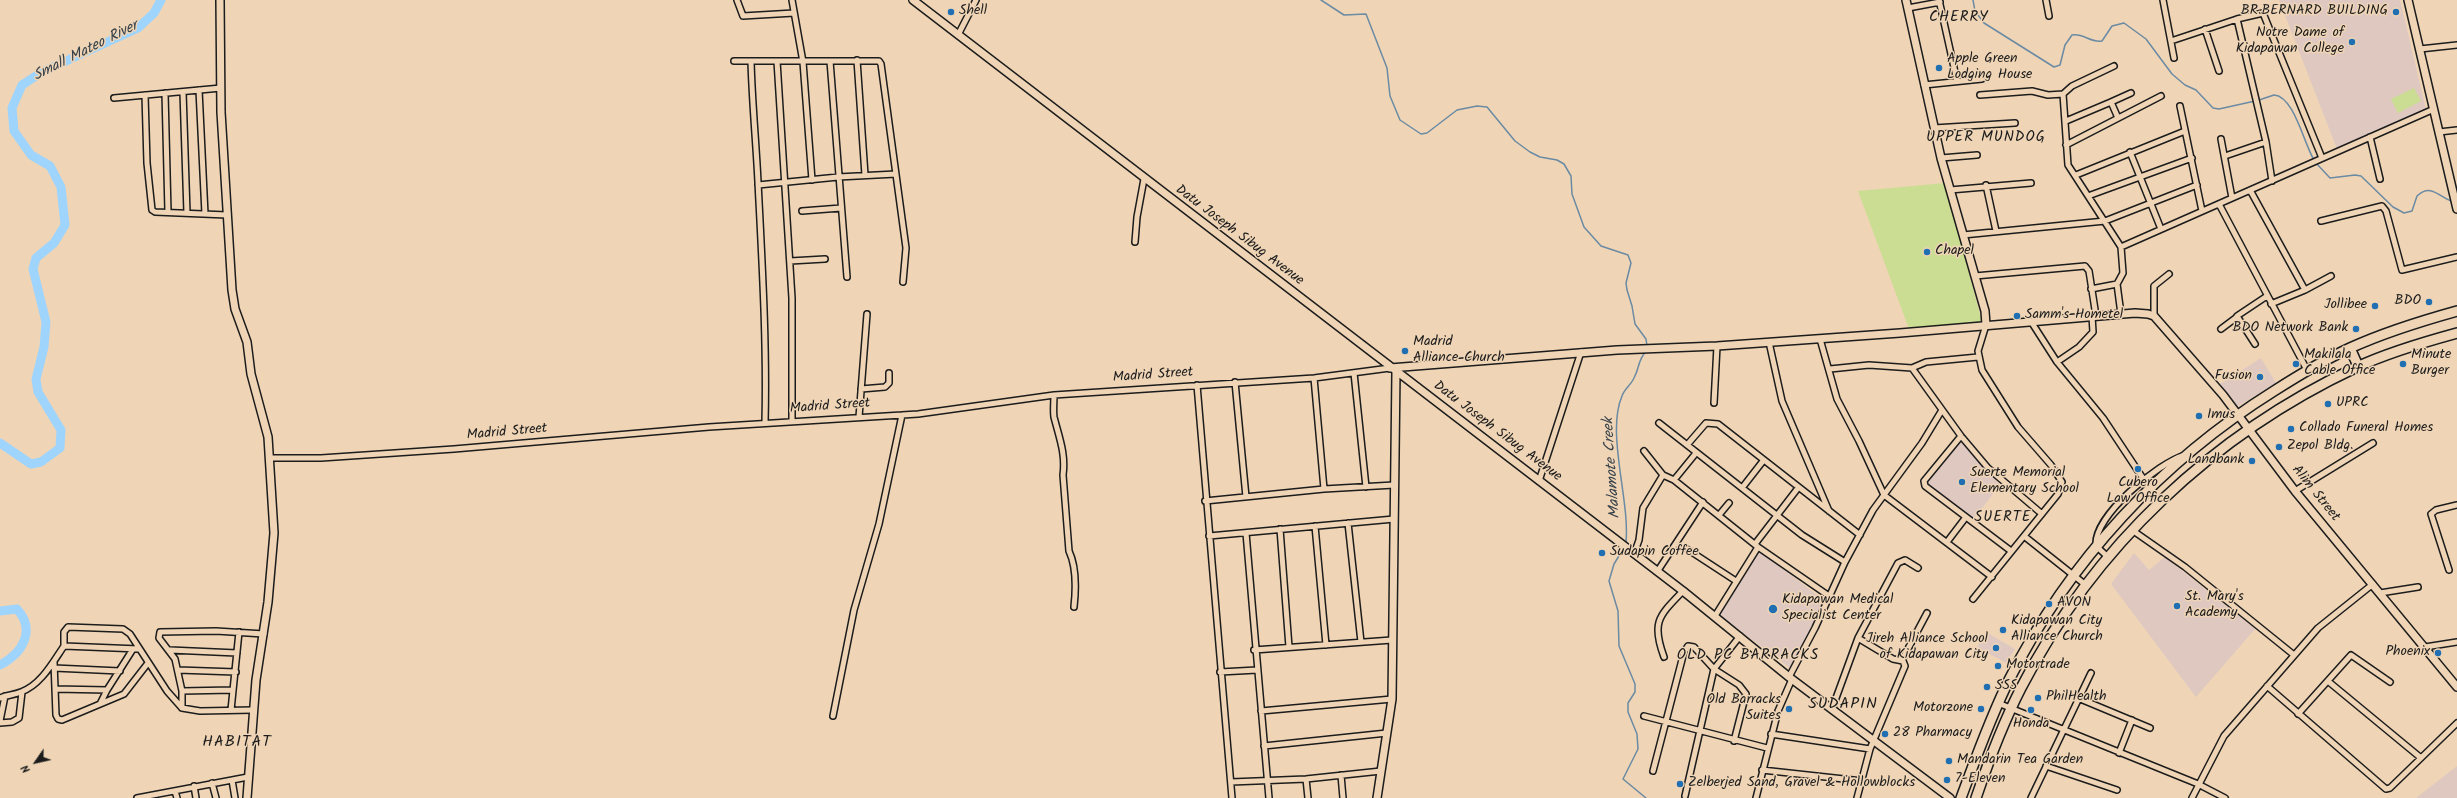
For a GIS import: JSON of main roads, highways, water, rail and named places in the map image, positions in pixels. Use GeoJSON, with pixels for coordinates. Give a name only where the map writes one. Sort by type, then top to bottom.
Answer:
{"type":"FeatureCollection","features":[{"type":"Feature","properties":{"kind":"highway"},"geometry":{"type":"LineString","coordinates":[[1961,798],[1998,703],[2023,655],[2074,576],[2096,546],[2138,498],[2186,455],[2238,415],[2307,370],[2350,348],[2405,327],[2457,311]]}},
{"type":"Feature","properties":{"kind":"highway"},"geometry":{"type":"LineString","coordinates":[[1976,798],[2011,708],[2036,662],[2087,586],[2132,530],[2164,496],[2197,467],[2249,429],[2358,366],[2405,348],[2457,333]]}},
{"type":"Feature","properties":{"kind":"highway"},"geometry":{"type":"LineString","coordinates":[[2350,348],[2358,366]]}},
{"type":"Feature","properties":{"kind":"waterway","name":"Small Mateo River"},"geometry":{"type":"LineString","coordinates":[[0,443],[31,464],[41,462],[60,448],[61,430],[38,392],[36,379],[44,347],[46,322],[33,269],[36,258],[54,243],[65,225],[61,187],[50,166],[31,155],[14,131],[12,108],[22,85],[42,72],[138,28],[154,13],[161,0]]}},
{"type":"Feature","properties":{"kind":"waterway","name":"Malamote Creek"},"geometry":{"type":"LineString","coordinates":[[1321,0],[1344,15],[1366,14],[1387,68],[1390,96],[1400,120],[1421,134],[1427,133],[1457,110],[1477,106],[1487,107],[1515,141],[1540,157],[1557,160],[1564,164],[1571,176],[1572,194],[1584,227],[1601,246],[1628,255],[1631,263],[1626,283],[1627,290],[1632,306],[1635,324],[1646,339],[1647,346]]}},
{"type":"Feature","properties":{"kind":"waterway"},"geometry":{"type":"LineString","coordinates":[[1973,0],[1975,11],[1984,23],[2054,67],[2060,65],[2065,45],[2072,35],[2080,35],[2094,41],[2102,41],[2112,26],[2124,23],[2146,39],[2172,74],[2185,85],[2196,90],[2213,108],[2219,109],[2255,101]]}},
{"type":"Feature","properties":{"kind":"waterway"},"geometry":{"type":"LineString","coordinates":[[2259,100],[2274,95],[2281,97],[2287,103],[2298,122],[2314,160]]}},
{"type":"Feature","properties":{"kind":"waterway"},"geometry":{"type":"LineString","coordinates":[[2316,163],[2330,178],[2355,175],[2361,176],[2393,207],[2404,213],[2412,211],[2417,196],[2422,192],[2432,191],[2454,202]]}},
{"type":"Feature","properties":{"kind":"waterway","name":"Malamote Creek"},"geometry":{"type":"LineString","coordinates":[[1626,542],[1625,507],[1616,429],[1618,411],[1623,394],[1633,380],[1641,358],[1646,351]]}},
{"type":"Feature","properties":{"kind":"waterway","name":"Malamote Creek"},"geometry":{"type":"LineString","coordinates":[[1622,551],[1614,564],[1609,581],[1618,611],[1619,646],[1635,684],[1635,692],[1628,703],[1628,712],[1637,734],[1638,749],[1623,779],[1646,798]]}},
{"type":"Feature","properties":{"kind":"waterway","name":"Small Mateo River"},"geometry":{"type":"LineString","coordinates":[[0,611],[17,609],[23,617],[26,625],[26,633],[20,648],[8,660],[0,665]]}},
{"type":"Feature","properties":{"kind":"place","name":"Shell"},"geometry":{"type":"Point","coordinates":[951,12]}},
{"type":"Feature","properties":{"kind":"place","name":"BR.BERNARD BUILDING"},"geometry":{"type":"Point","coordinates":[2396,12]}},
{"type":"Feature","properties":{"kind":"place","name":"Notre Dame of Kidapawan College"},"geometry":{"type":"Point","coordinates":[2352,42]}},
{"type":"Feature","properties":{"kind":"place","name":"Apple Green Lodging House"},"geometry":{"type":"Point","coordinates":[1939,68]}},
{"type":"Feature","properties":{"kind":"place","name":"Chapel"},"geometry":{"type":"Point","coordinates":[1927,252]}},
{"type":"Feature","properties":{"kind":"place","name":"BDO"},"geometry":{"type":"Point","coordinates":[2429,302]}},
{"type":"Feature","properties":{"kind":"place","name":"Jollibee"},"geometry":{"type":"Point","coordinates":[2375,306]}},
{"type":"Feature","properties":{"kind":"place","name":"Samm's Hometel"},"geometry":{"type":"Point","coordinates":[2017,316]}},
{"type":"Feature","properties":{"kind":"place","name":"BDO Network Bank"},"geometry":{"type":"Point","coordinates":[2356,329]}},
{"type":"Feature","properties":{"kind":"place","name":"Madrid Alliance Church"},"geometry":{"type":"Point","coordinates":[1405,351]}},
{"type":"Feature","properties":{"kind":"place","name":"Makilala Cable Office"},"geometry":{"type":"Point","coordinates":[2296,364]}},
{"type":"Feature","properties":{"kind":"place","name":"Minute Burger"},"geometry":{"type":"Point","coordinates":[2403,364]}},
{"type":"Feature","properties":{"kind":"place","name":"Fusion"},"geometry":{"type":"Point","coordinates":[2260,377]}},
{"type":"Feature","properties":{"kind":"place","name":"UPRC"},"geometry":{"type":"Point","coordinates":[2328,404]}},
{"type":"Feature","properties":{"kind":"place","name":"Imus"},"geometry":{"type":"Point","coordinates":[2199,416]}},
{"type":"Feature","properties":{"kind":"place","name":"Collado Funeral Homes"},"geometry":{"type":"Point","coordinates":[2291,429]}},
{"type":"Feature","properties":{"kind":"place","name":"Zepol Bldg."},"geometry":{"type":"Point","coordinates":[2279,447]}},
{"type":"Feature","properties":{"kind":"place","name":"Landbank"},"geometry":{"type":"Point","coordinates":[2252,461]}},
{"type":"Feature","properties":{"kind":"place","name":"Cubero Law Office"},"geometry":{"type":"Point","coordinates":[2138,469]}},
{"type":"Feature","properties":{"kind":"place","name":"Suerte Memorial Elementary School"},"geometry":{"type":"Point","coordinates":[1962,482]}},
{"type":"Feature","properties":{"kind":"place","name":"Sudapin Coffee"},"geometry":{"type":"Point","coordinates":[1602,553]}},
{"type":"Feature","properties":{"kind":"place","name":"AVON"},"geometry":{"type":"Point","coordinates":[2049,604]}},
{"type":"Feature","properties":{"kind":"place","name":"St. Mary's Academy"},"geometry":{"type":"Point","coordinates":[2177,606]}},
{"type":"Feature","properties":{"kind":"place","name":"Kidapawan Medical Specialist Center"},"geometry":{"type":"Point","coordinates":[1773,609]}},
{"type":"Feature","properties":{"kind":"place","name":"Kidapawan City Alliance Church"},"geometry":{"type":"Point","coordinates":[2003,630]}},
{"type":"Feature","properties":{"kind":"place","name":"Jireh Alliance School of Kidapawan City"},"geometry":{"type":"Point","coordinates":[1996,648]}},
{"type":"Feature","properties":{"kind":"place","name":"Phoenix"},"geometry":{"type":"Point","coordinates":[2438,653]}},
{"type":"Feature","properties":{"kind":"place","name":"Motortrade"},"geometry":{"type":"Point","coordinates":[1998,666]}},
{"type":"Feature","properties":{"kind":"place","name":"SSS"},"geometry":{"type":"Point","coordinates":[1987,687]}},
{"type":"Feature","properties":{"kind":"place","name":"PhilHealth"},"geometry":{"type":"Point","coordinates":[2038,698]}},
{"type":"Feature","properties":{"kind":"place","name":"Old Barracks Suites"},"geometry":{"type":"Point","coordinates":[1789,709]}},
{"type":"Feature","properties":{"kind":"place","name":"Motorzone"},"geometry":{"type":"Point","coordinates":[1981,709]}},
{"type":"Feature","properties":{"kind":"place","name":"Honda"},"geometry":{"type":"Point","coordinates":[2031,710]}},
{"type":"Feature","properties":{"kind":"place","name":"28 Pharmacy"},"geometry":{"type":"Point","coordinates":[1885,734]}},
{"type":"Feature","properties":{"kind":"place","name":"Mandarin Tea Garden"},"geometry":{"type":"Point","coordinates":[1949,761]}},
{"type":"Feature","properties":{"kind":"place","name":"7-Eleven"},"geometry":{"type":"Point","coordinates":[1947,780]}},
{"type":"Feature","properties":{"kind":"place","name":"Zelberjed Sand, Gravel & Hollowblocks"},"geometry":{"type":"Point","coordinates":[1680,784]}},
{"type":"Feature","properties":{"kind":"district","name":"CHERRY"},"geometry":{"type":"Point","coordinates":[1959,18]}},
{"type":"Feature","properties":{"kind":"district","name":"UPPER MUNDOG"},"geometry":{"type":"Point","coordinates":[1986,138]}},
{"type":"Feature","properties":{"kind":"district","name":"SUERTE"},"geometry":{"type":"Point","coordinates":[2003,518]}},
{"type":"Feature","properties":{"kind":"district","name":"OLD PC BARRACKS"},"geometry":{"type":"Point","coordinates":[1748,656]}},
{"type":"Feature","properties":{"kind":"district","name":"SUDAPIN"},"geometry":{"type":"Point","coordinates":[1843,705]}},
{"type":"Feature","properties":{"kind":"district","name":"HABITAT"},"geometry":{"type":"Point","coordinates":[237,743]}}]}
